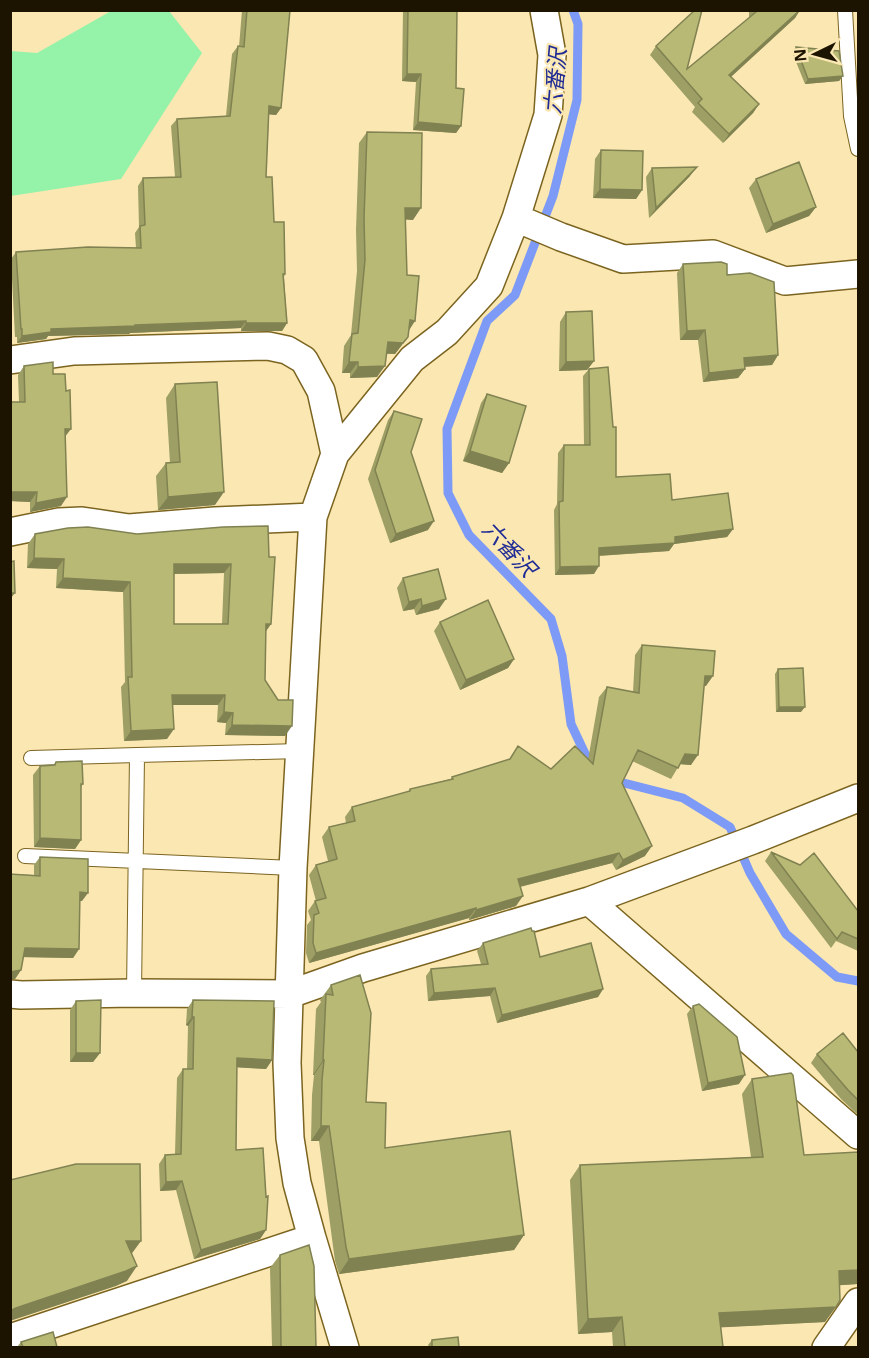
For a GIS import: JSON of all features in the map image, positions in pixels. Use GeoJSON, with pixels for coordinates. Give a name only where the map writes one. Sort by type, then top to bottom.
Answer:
{"type":"FeatureCollection","features":[{"type":"Feature","properties":{"kind":"street"},"geometry":{"type":"LineString","coordinates":[[345,1347],[297,1183],[290,1138],[287,1063],[293,868],[313,517],[335,454],[412,359],[447,332],[489,286],[522,220],[548,115],[552,55],[544,10]]}},
{"type":"Feature","properties":{"kind":"street"},"geometry":{"type":"LineString","coordinates":[[522,220],[561,237],[623,259],[713,254],[785,281],[858,274]]}},
{"type":"Feature","properties":{"kind":"street"},"geometry":{"type":"LineString","coordinates":[[10,360],[74,351],[268,346],[287,350],[304,360],[321,391],[335,454]]}},
{"type":"Feature","properties":{"kind":"street"},"geometry":{"type":"LineString","coordinates":[[10,532],[59,522],[82,521],[129,528],[215,521],[313,517]]}},
{"type":"Feature","properties":{"kind":"street"},"geometry":{"type":"LineString","coordinates":[[10,994],[290,994],[349,973],[590,901],[858,798]]}},
{"type":"Feature","properties":{"kind":"street"},"geometry":{"type":"LineString","coordinates":[[590,901],[858,1135]]}},
{"type":"Feature","properties":{"kind":"street"},"geometry":{"type":"LineString","coordinates":[[10,1338],[312,1238]]}},
{"type":"Feature","properties":{"kind":"street"},"geometry":{"type":"LineString","coordinates":[[826,1347],[858,1302]]}},
{"type":"Feature","properties":{"kind":"lane"},"geometry":{"type":"LineString","coordinates":[[845,10],[851,116],[858,149]]}},
{"type":"Feature","properties":{"kind":"lane"},"geometry":{"type":"LineString","coordinates":[[31,758],[300,751]]}},
{"type":"Feature","properties":{"kind":"lane"},"geometry":{"type":"LineString","coordinates":[[134,993],[138,755]]}},
{"type":"Feature","properties":{"kind":"lane"},"geometry":{"type":"LineString","coordinates":[[25,856],[293,868]]}},
{"type":"Feature","properties":{"kind":"green space"},"geometry":{"type":"Polygon","coordinates":[[[111,11],[169,11],[202,53],[121,179],[11,196],[11,51],[37,53],[111,11]]]}},
{"type":"Feature","properties":{"kind":"building"},"geometry":{"type":"Polygon","coordinates":[[[247,10],[290,10],[281,108],[269,106],[266,177],[272,177],[274,222],[284,222],[285,274],[283,274],[287,323],[246,323],[246,321],[51,329],[51,332],[22,336],[16,252],[88,247],[141,248],[140,226],[145,225],[143,178],[181,177],[177,119],[230,116],[238,46],[244,47],[247,10]]]}},
{"type":"Feature","properties":{"kind":"building"},"geometry":{"type":"Polygon","coordinates":[[[408,10],[457,10],[456,88],[464,89],[461,126],[418,122],[421,74],[407,74],[408,10]]]}},
{"type":"Feature","properties":{"kind":"building"},"geometry":{"type":"Polygon","coordinates":[[[695,10],[702,10],[687,69],[756,10],[800,10],[729,75],[759,104],[729,134],[698,103],[702,99],[656,46],[695,10]]]}},
{"type":"Feature","properties":{"kind":"building"},"geometry":{"type":"Polygon","coordinates":[[[796,47],[839,51],[843,76],[808,79],[796,47]]]}},
{"type":"Feature","properties":{"kind":"building"},"geometry":{"type":"Polygon","coordinates":[[[367,132],[422,133],[421,208],[405,208],[407,275],[419,276],[415,321],[410,320],[408,337],[403,343],[388,342],[385,366],[358,367],[358,362],[349,362],[352,334],[358,333],[365,260],[367,132]]]}},
{"type":"Feature","properties":{"kind":"building"},"geometry":{"type":"Polygon","coordinates":[[[601,150],[643,151],[642,190],[600,189],[601,150]]]}},
{"type":"Feature","properties":{"kind":"building"},"geometry":{"type":"Polygon","coordinates":[[[799,162],[816,207],[773,224],[756,179],[799,162]]]}},
{"type":"Feature","properties":{"kind":"building"},"geometry":{"type":"Polygon","coordinates":[[[697,167],[656,208],[652,168],[697,167]]]}},
{"type":"Feature","properties":{"kind":"building"},"geometry":{"type":"Polygon","coordinates":[[[721,262],[727,264],[727,275],[750,273],[774,282],[778,355],[744,358],[745,369],[709,373],[705,330],[687,331],[683,264],[721,262]]]}},
{"type":"Feature","properties":{"kind":"building"},"geometry":{"type":"Polygon","coordinates":[[[592,311],[594,361],[566,362],[566,312],[592,311]]]}},
{"type":"Feature","properties":{"kind":"building"},"geometry":{"type":"Polygon","coordinates":[[[53,362],[53,374],[65,374],[66,391],[70,390],[71,429],[65,429],[67,497],[36,503],[37,492],[10,492],[10,402],[25,402],[24,366],[53,362]]]}},
{"type":"Feature","properties":{"kind":"building"},"geometry":{"type":"Polygon","coordinates":[[[608,367],[613,427],[616,427],[616,477],[670,474],[672,500],[728,493],[733,529],[675,537],[675,543],[599,548],[599,566],[560,567],[559,502],[563,501],[564,445],[590,445],[589,369],[608,367]]]}},
{"type":"Feature","properties":{"kind":"building"},"geometry":{"type":"Polygon","coordinates":[[[217,382],[224,492],[168,497],[166,463],[180,462],[175,384],[217,382]]]}},
{"type":"Feature","properties":{"kind":"building"},"geometry":{"type":"Polygon","coordinates":[[[487,394],[526,406],[509,463],[470,451],[487,394]]]}},
{"type":"Feature","properties":{"kind":"building"},"geometry":{"type":"Polygon","coordinates":[[[394,411],[422,419],[411,452],[434,521],[396,534],[375,470],[394,411]]]}},
{"type":"Feature","properties":{"kind":"building"},"geometry":{"type":"Polygon","coordinates":[[[268,526],[269,557],[275,557],[271,624],[266,624],[265,680],[278,700],[293,700],[292,726],[232,725],[233,713],[224,712],[225,695],[172,695],[174,729],[131,731],[128,677],[132,677],[130,582],[63,578],[64,559],[34,558],[35,534],[88,527],[137,534],[268,526]],[[174,564],[174,624],[228,624],[231,564],[174,564]]]}},
{"type":"Feature","properties":{"kind":"building"},"geometry":{"type":"Polygon","coordinates":[[[14,561],[15,593],[10,593],[10,562],[14,561]]]}},
{"type":"Feature","properties":{"kind":"building"},"geometry":{"type":"Polygon","coordinates":[[[438,569],[446,599],[422,606],[421,599],[409,602],[403,578],[438,569]]]}},
{"type":"Feature","properties":{"kind":"building"},"geometry":{"type":"Polygon","coordinates":[[[488,600],[514,659],[466,680],[440,622],[488,600]]]}},
{"type":"Feature","properties":{"kind":"building"},"geometry":{"type":"Polygon","coordinates":[[[642,645],[715,651],[713,676],[705,676],[698,755],[685,754],[678,768],[638,750],[622,783],[652,846],[623,860],[619,853],[518,879],[523,896],[316,953],[313,943],[314,915],[319,913],[315,901],[326,898],[316,865],[337,859],[329,827],[355,821],[352,807],[410,791],[410,789],[453,779],[452,777],[510,759],[518,746],[551,769],[575,746],[593,764],[607,687],[639,693],[642,645]]]}},
{"type":"Feature","properties":{"kind":"building"},"geometry":{"type":"Polygon","coordinates":[[[803,668],[805,707],[779,707],[778,669],[803,668]]]}},
{"type":"Feature","properties":{"kind":"building"},"geometry":{"type":"Polygon","coordinates":[[[82,761],[81,840],[40,838],[40,766],[55,765],[56,762],[82,761]]]}},
{"type":"Feature","properties":{"kind":"building"},"geometry":{"type":"Polygon","coordinates":[[[771,852],[800,865],[814,853],[858,911],[858,939],[842,932],[837,939],[771,852]]]}},
{"type":"Feature","properties":{"kind":"building"},"geometry":{"type":"Polygon","coordinates":[[[40,857],[88,859],[88,893],[80,892],[79,949],[25,948],[21,970],[10,972],[10,874],[40,876],[40,857]]]}},
{"type":"Feature","properties":{"kind":"building"},"geometry":{"type":"Polygon","coordinates":[[[531,928],[534,931],[540,957],[591,943],[603,989],[502,1015],[495,988],[434,993],[431,969],[488,964],[483,943],[531,928]]]}},
{"type":"Feature","properties":{"kind":"building"},"geometry":{"type":"Polygon","coordinates":[[[360,975],[371,1013],[366,1102],[386,1103],[385,1148],[510,1131],[524,1235],[349,1259],[329,1126],[321,1126],[322,1080],[326,994],[333,995],[331,985],[360,975]]]}},
{"type":"Feature","properties":{"kind":"building"},"geometry":{"type":"Polygon","coordinates":[[[101,1000],[100,1053],[76,1053],[76,1001],[101,1000]]]}},
{"type":"Feature","properties":{"kind":"building"},"geometry":{"type":"Polygon","coordinates":[[[193,1000],[274,1001],[272,1060],[237,1058],[236,1150],[263,1148],[266,1197],[268,1196],[266,1230],[201,1250],[182,1181],[166,1182],[165,1155],[181,1154],[183,1069],[193,1069],[193,1000]]]}},
{"type":"Feature","properties":{"kind":"building"},"geometry":{"type":"Polygon","coordinates":[[[699,1004],[737,1037],[745,1075],[708,1083],[693,1006],[699,1004]]]}},
{"type":"Feature","properties":{"kind":"building"},"geometry":{"type":"Polygon","coordinates":[[[843,1033],[858,1052],[858,1100],[817,1054],[843,1033]]]}},
{"type":"Feature","properties":{"kind":"building"},"geometry":{"type":"Polygon","coordinates":[[[791,1073],[804,1155],[858,1152],[858,1270],[839,1271],[840,1300],[836,1307],[719,1313],[723,1347],[625,1347],[622,1317],[588,1319],[580,1165],[763,1157],[752,1079],[791,1073]]]}},
{"type":"Feature","properties":{"kind":"building"},"geometry":{"type":"Polygon","coordinates":[[[76,1164],[140,1164],[141,1241],[126,1241],[137,1266],[10,1311],[10,1180],[76,1164]]]}},
{"type":"Feature","properties":{"kind":"building"},"geometry":{"type":"Polygon","coordinates":[[[309,1245],[314,1266],[316,1347],[281,1347],[280,1255],[309,1245]]]}},
{"type":"Feature","properties":{"kind":"building"},"geometry":{"type":"Polygon","coordinates":[[[53,1332],[57,1347],[23,1347],[21,1342],[53,1332]]]}},
{"type":"Feature","properties":{"kind":"building"},"geometry":{"type":"Polygon","coordinates":[[[458,1337],[459,1347],[432,1347],[432,1340],[458,1337]]]}},
{"type":"Feature","properties":{"kind":"waterway","name":"六番沢"},"geometry":{"type":"LineString","coordinates":[[573,10],[578,24],[577,100],[553,196],[515,295],[487,321],[447,429],[448,493],[469,535],[551,619],[562,656],[571,724],[587,758],[598,766]]}},
{"type":"Feature","properties":{"kind":"waterway","name":"六番沢"},"geometry":{"type":"LineString","coordinates":[[612,776],[620,782],[683,798],[730,827],[750,873],[786,934],[837,977],[858,981]]}}]}
